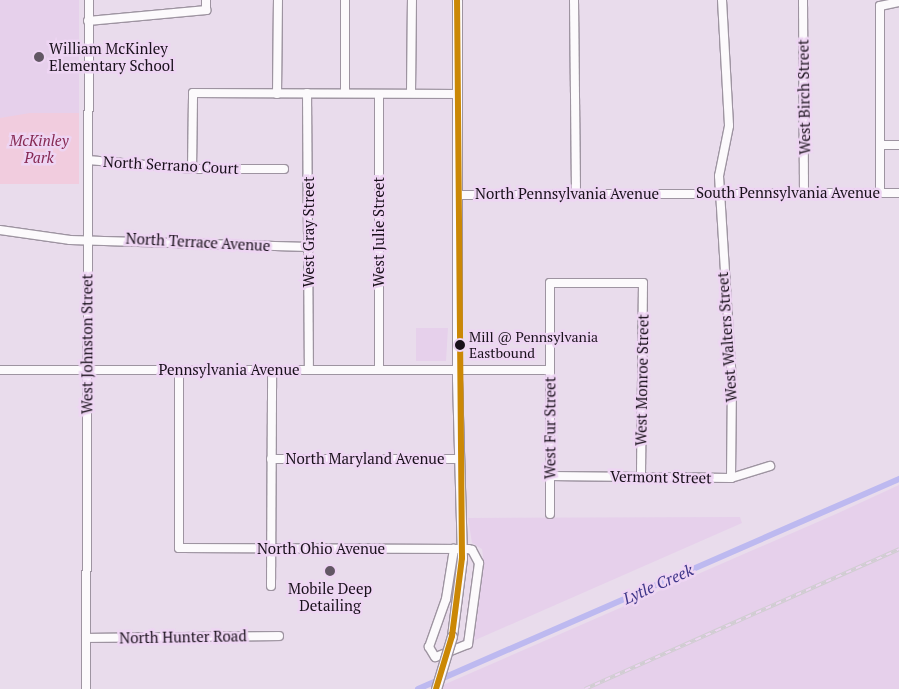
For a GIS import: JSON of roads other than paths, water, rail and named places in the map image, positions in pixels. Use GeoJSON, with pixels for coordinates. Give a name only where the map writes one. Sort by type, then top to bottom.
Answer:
{"type":"FeatureCollection","features":[{"type":"Feature","properties":{"kind":"main road"},"geometry":{"type":"LineString","coordinates":[[436,689],[452,636],[458,549],[457,0]]}},
{"type":"Feature","properties":{"kind":"street","name":"West Johnston Street"},"geometry":{"type":"LineString","coordinates":[[86,689],[88,0]]}},
{"type":"Feature","properties":{"kind":"street"},"geometry":{"type":"LineString","coordinates":[[88,21],[206,10],[206,0]]}},
{"type":"Feature","properties":{"kind":"street"},"geometry":{"type":"LineString","coordinates":[[277,94],[278,0]]}},
{"type":"Feature","properties":{"kind":"street"},"geometry":{"type":"LineString","coordinates":[[345,0],[345,93]]}},
{"type":"Feature","properties":{"kind":"street"},"geometry":{"type":"LineString","coordinates":[[411,93],[412,0]]}},
{"type":"Feature","properties":{"kind":"street"},"geometry":{"type":"LineString","coordinates":[[574,0],[576,195]]}},
{"type":"Feature","properties":{"kind":"street","name":"West Walters Street"},"geometry":{"type":"LineString","coordinates":[[722,0],[729,126],[720,164],[719,196],[731,366],[731,478]]}},
{"type":"Feature","properties":{"kind":"street","name":"West Birch Street"},"geometry":{"type":"LineString","coordinates":[[803,0],[804,194]]}},
{"type":"Feature","properties":{"kind":"street"},"geometry":{"type":"LineString","coordinates":[[880,193],[880,3],[899,2]]}},
{"type":"Feature","properties":{"kind":"street"},"geometry":{"type":"LineString","coordinates":[[192,169],[193,93],[458,94]]}},
{"type":"Feature","properties":{"kind":"street","name":"West Gray Street"},"geometry":{"type":"LineString","coordinates":[[307,93],[309,370]]}},
{"type":"Feature","properties":{"kind":"street","name":"West Julie Street"},"geometry":{"type":"LineString","coordinates":[[379,94],[379,370]]}},
{"type":"Feature","properties":{"kind":"street"},"geometry":{"type":"LineString","coordinates":[[880,145],[899,145]]}},
{"type":"Feature","properties":{"kind":"street","name":"North Serrano Court"},"geometry":{"type":"LineString","coordinates":[[88,160],[132,160],[192,169],[284,169]]}},
{"type":"Feature","properties":{"kind":"street","name":"South Pennsylvania Avenue"},"geometry":{"type":"LineString","coordinates":[[676,194],[719,196],[899,192]]}},
{"type":"Feature","properties":{"kind":"street","name":"North Pennsylvania Avenue"},"geometry":{"type":"LineString","coordinates":[[458,195],[676,194]]}},
{"type":"Feature","properties":{"kind":"street","name":"North Terrace Avenue"},"geometry":{"type":"LineString","coordinates":[[0,230],[88,239],[309,247]]}},
{"type":"Feature","properties":{"kind":"street","name":"West Fur Street"},"geometry":{"type":"LineString","coordinates":[[550,514],[550,283],[643,283]]}},
{"type":"Feature","properties":{"kind":"street","name":"West Monroe Street"},"geometry":{"type":"LineString","coordinates":[[641,476],[643,283]]}},
{"type":"Feature","properties":{"kind":"street","name":"Pennsylvania Avenue"},"geometry":{"type":"LineString","coordinates":[[0,370],[550,370]]}},
{"type":"Feature","properties":{"kind":"street","name":"North Ohio Avenue"},"geometry":{"type":"LineString","coordinates":[[179,370],[179,548],[458,549]]}},
{"type":"Feature","properties":{"kind":"street"},"geometry":{"type":"LineString","coordinates":[[271,586],[272,371]]}},
{"type":"Feature","properties":{"kind":"street","name":"North Maryland Avenue"},"geometry":{"type":"LineString","coordinates":[[271,459],[458,460]]}},
{"type":"Feature","properties":{"kind":"street","name":"Vermont Street"},"geometry":{"type":"LineString","coordinates":[[550,476],[731,478],[770,466]]}},
{"type":"Feature","properties":{"kind":"street"},"geometry":{"type":"LineString","coordinates":[[458,549],[472,550],[479,558],[468,644],[435,657],[429,648],[446,599],[458,549]]}},
{"type":"Feature","properties":{"kind":"street","name":"North Hunter Road"},"geometry":{"type":"LineString","coordinates":[[86,638],[279,636]]}},
{"type":"Feature","properties":{"kind":"waterway","name":"Lytle Creek"},"geometry":{"type":"LineString","coordinates":[[418,689],[899,479]]}},
{"type":"Feature","properties":{"kind":"railway"},"geometry":{"type":"LineString","coordinates":[[585,689],[899,549]]}},
{"type":"Feature","properties":{"kind":"place","name":"William McKinley Elementary School"},"geometry":{"type":"Point","coordinates":[39,57]}},
{"type":"Feature","properties":{"kind":"place","name":"Mill @ Pennsylvania Eastbound"},"geometry":{"type":"Point","coordinates":[460,345]}},
{"type":"Feature","properties":{"kind":"place","name":"Mobile Deep Detailing"},"geometry":{"type":"Point","coordinates":[330,571]}},
{"type":"Feature","properties":{"kind":"park label","name":"McKinley Park"},"geometry":{"type":"Point","coordinates":[39,148]}}]}
